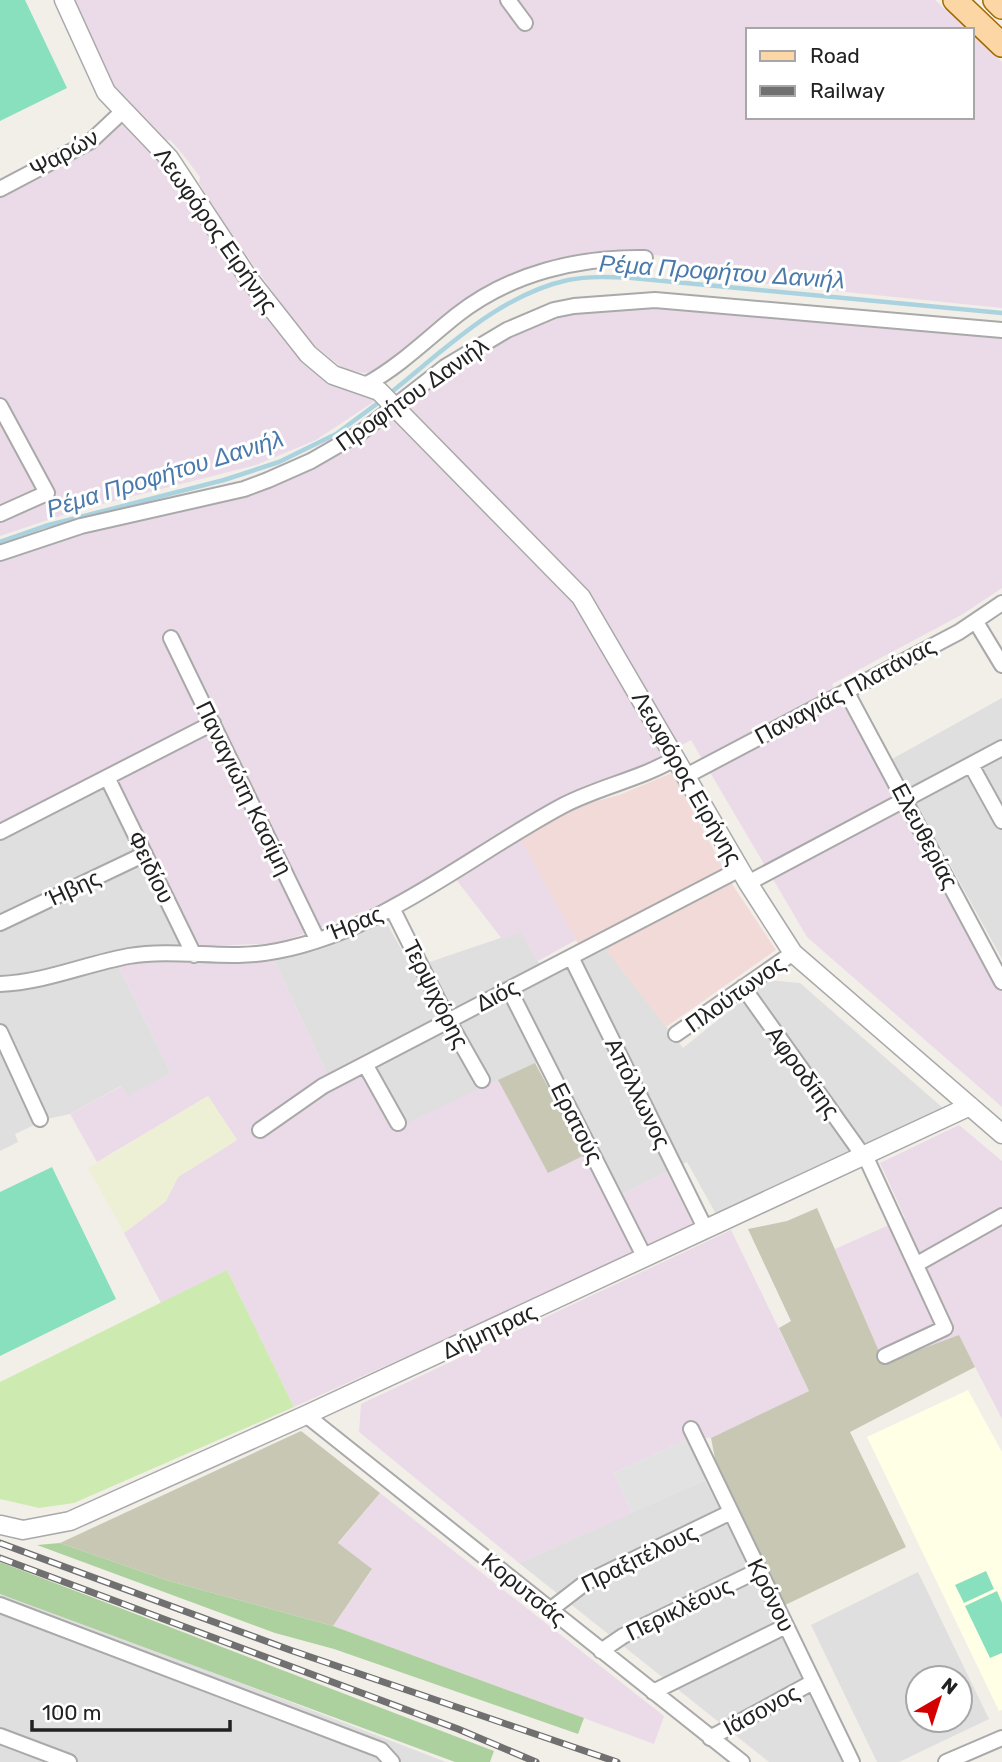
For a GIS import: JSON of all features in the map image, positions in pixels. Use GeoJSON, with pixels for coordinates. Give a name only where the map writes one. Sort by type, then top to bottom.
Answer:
{"type":"FeatureCollection","features":[{"type":"Feature","properties":{"kind":"main road"},"geometry":{"type":"LineString","coordinates":[[955,0],[1002,45]]}},
{"type":"Feature","properties":{"kind":"main road"},"geometry":{"type":"LineString","coordinates":[[995,0],[1002,7]]}},
{"type":"Feature","properties":{"kind":"street","name":"Λεωφόρος Ειρήνης"},"geometry":{"type":"LineString","coordinates":[[64,0],[101,84],[179,171],[242,269],[308,354],[333,375],[383,396],[574,588],[744,876],[793,953],[1002,1134]]}},
{"type":"Feature","properties":{"kind":"street"},"geometry":{"type":"LineString","coordinates":[[508,0],[525,23]]}},
{"type":"Feature","properties":{"kind":"street","name":"Ψαρών"},"geometry":{"type":"LineString","coordinates":[[0,189],[91,141],[123,111]]}},
{"type":"Feature","properties":{"kind":"street"},"geometry":{"type":"LineString","coordinates":[[383,396],[385,374],[475,301],[499,288],[571,264],[611,258],[645,258]]}},
{"type":"Feature","properties":{"kind":"street","name":"Προφήτου Δανιήλ"},"geometry":{"type":"LineString","coordinates":[[0,553],[81,526],[244,489],[268,480],[337,447],[383,396],[445,367],[498,334],[554,310],[600,302],[696,303],[1002,330]]}},
{"type":"Feature","properties":{"kind":"street"},"geometry":{"type":"LineString","coordinates":[[0,406],[47,493],[0,514]]}},
{"type":"Feature","properties":{"kind":"street","name":"Παναγιάς Πλατάνας"},"geometry":{"type":"LineString","coordinates":[[686,776],[976,622],[1002,603]]}},
{"type":"Feature","properties":{"kind":"street"},"geometry":{"type":"LineString","coordinates":[[976,622],[1002,664]]}},
{"type":"Feature","properties":{"kind":"street","name":"Παναγιώτη Κασίμη"},"geometry":{"type":"LineString","coordinates":[[171,638],[317,939]]}},
{"type":"Feature","properties":{"kind":"street","name":"Ελευθερίας"},"geometry":{"type":"LineString","coordinates":[[846,691],[1002,982]]}},
{"type":"Feature","properties":{"kind":"street"},"geometry":{"type":"LineString","coordinates":[[0,832],[213,723]]}},
{"type":"Feature","properties":{"kind":"street","name":"Διός"},"geometry":{"type":"LineString","coordinates":[[260,1130],[323,1086],[448,1020],[571,957],[905,799],[1002,748]]}},
{"type":"Feature","properties":{"kind":"street","name":"Ήρας"},"geometry":{"type":"LineString","coordinates":[[0,984],[47,979],[131,956],[156,953],[194,956],[266,953],[317,939],[392,908],[439,883],[562,806],[594,790],[652,773],[676,758]]}},
{"type":"Feature","properties":{"kind":"street"},"geometry":{"type":"LineString","coordinates":[[971,765],[1002,821]]}},
{"type":"Feature","properties":{"kind":"street","name":"Φειδίου"},"geometry":{"type":"LineString","coordinates":[[108,779],[194,956]]}},
{"type":"Feature","properties":{"kind":"street","name":"Ήβης"},"geometry":{"type":"LineString","coordinates":[[0,923],[145,854]]}},
{"type":"Feature","properties":{"kind":"street","name":"Τερψιχόρης"},"geometry":{"type":"LineString","coordinates":[[392,908],[448,1020],[482,1080]]}},
{"type":"Feature","properties":{"kind":"street","name":"Πλούτωνος"},"geometry":{"type":"LineString","coordinates":[[676,1034],[793,953]]}},
{"type":"Feature","properties":{"kind":"street","name":"Απόλλωνος"},"geometry":{"type":"LineString","coordinates":[[571,957],[706,1230]]}},
{"type":"Feature","properties":{"kind":"street","name":"Αφροδίτης"},"geometry":{"type":"LineString","coordinates":[[743,987],[863,1156],[917,1264],[945,1328],[885,1356]]}},
{"type":"Feature","properties":{"kind":"street","name":"Ερατούς"},"geometry":{"type":"LineString","coordinates":[[509,989],[645,1258]]}},
{"type":"Feature","properties":{"kind":"street"},"geometry":{"type":"LineString","coordinates":[[0,1032],[40,1119]]}},
{"type":"Feature","properties":{"kind":"street"},"geometry":{"type":"LineString","coordinates":[[365,1064],[398,1123]]}},
{"type":"Feature","properties":{"kind":"street","name":"Δήμητρας"},"geometry":{"type":"LineString","coordinates":[[0,1525],[23,1530],[71,1521],[970,1107]]}},
{"type":"Feature","properties":{"kind":"street"},"geometry":{"type":"LineString","coordinates":[[917,1264],[1002,1216]]}},
{"type":"Feature","properties":{"kind":"street","name":"Κορυτσάς"},"geometry":{"type":"LineString","coordinates":[[306,1415],[742,1762]]}},
{"type":"Feature","properties":{"kind":"street","name":"Κρόνου"},"geometry":{"type":"LineString","coordinates":[[691,1429],[852,1762]]}},
{"type":"Feature","properties":{"kind":"street","name":"Πραξιτέλους"},"geometry":{"type":"LineString","coordinates":[[550,1610],[585,1583],[731,1513]]}},
{"type":"Feature","properties":{"kind":"street","name":"Περικλέους"},"geometry":{"type":"LineString","coordinates":[[601,1651],[623,1636],[759,1570]]}},
{"type":"Feature","properties":{"kind":"street"},"geometry":{"type":"LineString","coordinates":[[0,1605],[381,1750],[392,1762]]}},
{"type":"Feature","properties":{"kind":"street"},"geometry":{"type":"LineString","coordinates":[[653,1692],[786,1626]]}},
{"type":"Feature","properties":{"kind":"street","name":"Ιάσονος"},"geometry":{"type":"LineString","coordinates":[[710,1738],[813,1682]]}},
{"type":"Feature","properties":{"kind":"street"},"geometry":{"type":"LineString","coordinates":[[0,1736],[69,1762]]}},
{"type":"Feature","properties":{"kind":"street"},"geometry":{"type":"LineString","coordinates":[[946,1762],[1002,1738]]}},
{"type":"Feature","properties":{"kind":"street"},"geometry":{"type":"LineString","coordinates":[[979,1762],[985,1745]]}},
{"type":"Feature","properties":{"kind":"shaded area"},"geometry":{"type":"Polygon","coordinates":[[[67,0],[935,0],[966,28],[746,28],[746,119],[974,119],[974,36],[1002,62],[1002,308],[757,283],[663,256],[636,253],[493,284],[468,299],[380,369],[365,373],[345,370],[312,344],[291,317],[229,231],[199,183],[200,177],[181,152],[170,140],[162,142],[115,97],[67,0]]]}},
{"type":"Feature","properties":{"kind":"shaded area"},"geometry":{"type":"Polygon","coordinates":[[[123,119],[148,142],[327,380],[341,388],[362,390],[378,399],[316,440],[256,465],[75,511],[0,536],[0,196],[64,164],[110,135],[123,119]]]}},
{"type":"Feature","properties":{"kind":"shaded area"},"geometry":{"type":"Polygon","coordinates":[[[654,306],[1002,336],[1002,588],[963,614],[832,684],[1002,989],[1002,1107],[807,937],[691,740],[639,768],[586,785],[513,825],[576,940],[538,961],[521,932],[502,939],[448,869],[382,904],[280,943],[189,947],[109,775],[0,829],[0,559],[318,465],[372,433],[427,386],[532,323],[569,312],[654,306]]]}},
{"type":"Feature","properties":{"kind":"shaded area"},"geometry":{"type":"Polygon","coordinates":[[[1002,698],[1002,959],[892,759],[1002,698]]]}},
{"type":"Feature","properties":{"kind":"shaded area"},"geometry":{"type":"Polygon","coordinates":[[[672,773],[734,887],[776,950],[666,1027],[595,935],[578,944],[520,840],[577,806],[619,795],[672,773]]]}},
{"type":"Feature","properties":{"kind":"shaded area"},"geometry":{"type":"Polygon","coordinates":[[[109,775],[189,947],[113,955],[171,1073],[128,1097],[121,1086],[70,1114],[47,1119],[15,1134],[18,1142],[0,1151],[0,829],[109,775]]]}},
{"type":"Feature","properties":{"kind":"shaded area"},"geometry":{"type":"Polygon","coordinates":[[[386,922],[412,968],[521,931],[548,979],[606,949],[683,1048],[768,980],[800,983],[944,1109],[716,1214],[687,1162],[621,1195],[549,1057],[406,1125],[367,1052],[327,1074],[273,958],[316,951],[386,922]]]}},
{"type":"Feature","properties":{"kind":"shaded area"},"geometry":{"type":"Polygon","coordinates":[[[273,958],[327,1074],[366,1052],[405,1124],[498,1080],[548,1172],[585,1155],[609,1201],[667,1172],[694,1227],[294,1407],[227,1270],[161,1303],[124,1233],[166,1201],[178,1177],[237,1140],[208,1096],[97,1162],[70,1114],[122,1086],[128,1096],[171,1073],[119,967],[145,962],[273,958]]]}},
{"type":"Feature","properties":{"kind":"shaded area"},"geometry":{"type":"Polygon","coordinates":[[[535,1063],[585,1155],[548,1173],[498,1080],[535,1063]]]}},
{"type":"Feature","properties":{"kind":"shaded area"},"geometry":{"type":"Polygon","coordinates":[[[208,1096],[237,1140],[178,1177],[166,1201],[124,1233],[88,1168],[208,1096]]]}},
{"type":"Feature","properties":{"kind":"shaded area"},"geometry":{"type":"Polygon","coordinates":[[[959,1125],[1002,1161],[1002,1419],[959,1336],[884,1364],[835,1249],[905,1218],[880,1163],[959,1125]]]}},
{"type":"Feature","properties":{"kind":"shaded area"},"geometry":{"type":"Polygon","coordinates":[[[817,1208],[884,1363],[959,1335],[975,1367],[850,1432],[906,1547],[781,1607],[719,1479],[711,1438],[809,1391],[779,1328],[791,1321],[748,1229],[787,1221],[817,1208]]]}},
{"type":"Feature","properties":{"kind":"shaded area"},"geometry":{"type":"Polygon","coordinates":[[[731,1230],[809,1391],[711,1438],[692,1437],[614,1473],[632,1513],[519,1563],[359,1432],[361,1404],[731,1230]]]}},
{"type":"Feature","properties":{"kind":"shaded area"},"geometry":{"type":"Polygon","coordinates":[[[968,1390],[1002,1452],[1002,1710],[999,1711],[867,1437],[968,1390]]]}},
{"type":"Feature","properties":{"kind":"shaded area"},"geometry":{"type":"Polygon","coordinates":[[[301,1431],[380,1493],[338,1543],[372,1569],[333,1626],[169,1581],[60,1543],[301,1431]]]}},
{"type":"Feature","properties":{"kind":"shaded area"},"geometry":{"type":"Polygon","coordinates":[[[692,1437],[711,1477],[632,1513],[614,1473],[692,1437]]]}},
{"type":"Feature","properties":{"kind":"shaded area"},"geometry":{"type":"Polygon","coordinates":[[[705,1480],[844,1762],[769,1762],[519,1563],[705,1480]]]}},
{"type":"Feature","properties":{"kind":"shaded area"},"geometry":{"type":"Polygon","coordinates":[[[380,1493],[664,1716],[654,1744],[333,1626],[372,1570],[338,1544],[380,1493]]]}},
{"type":"Feature","properties":{"kind":"shaded area"},"geometry":{"type":"Polygon","coordinates":[[[918,1572],[962,1664],[904,1664],[904,1734],[958,1734],[899,1762],[877,1762],[811,1625],[918,1572]]]}},
{"type":"Feature","properties":{"kind":"shaded area"},"geometry":{"type":"Polygon","coordinates":[[[0,1594],[77,1620],[446,1762],[0,1762],[0,1594]]]}},
{"type":"Feature","properties":{"kind":"shaded area"},"geometry":{"type":"Polygon","coordinates":[[[974,1688],[989,1719],[974,1726],[974,1688]]]}},
{"type":"Feature","properties":{"kind":"green space"},"geometry":{"type":"Polygon","coordinates":[[[0,0],[25,0],[67,88],[0,121],[0,0]]]}},
{"type":"Feature","properties":{"kind":"green space"},"geometry":{"type":"Polygon","coordinates":[[[52,1167],[116,1299],[0,1356],[0,1192],[52,1167]]]}},
{"type":"Feature","properties":{"kind":"green space"},"geometry":{"type":"Polygon","coordinates":[[[227,1270],[294,1407],[74,1503],[39,1508],[0,1499],[0,1382],[227,1270]]]}},
{"type":"Feature","properties":{"kind":"green space"},"geometry":{"type":"Polygon","coordinates":[[[60,1543],[169,1581],[333,1626],[584,1718],[578,1734],[334,1649],[275,1633],[37,1545],[60,1543]]]}},
{"type":"Feature","properties":{"kind":"green space"},"geometry":{"type":"Polygon","coordinates":[[[0,1562],[494,1751],[490,1762],[455,1762],[0,1594],[0,1562]]]}},
{"type":"Feature","properties":{"kind":"green space"},"geometry":{"type":"Polygon","coordinates":[[[986,1571],[994,1589],[964,1603],[955,1585],[986,1571]]]}},
{"type":"Feature","properties":{"kind":"green space"},"geometry":{"type":"Polygon","coordinates":[[[997,1591],[1002,1603],[1002,1653],[990,1658],[965,1606],[997,1591]]]}},
{"type":"Feature","properties":{"kind":"waterway","name":"Ρέμα Προφήτου Δανιήλ"},"geometry":{"type":"LineString","coordinates":[[389,394],[495,311],[543,287],[568,280],[632,278],[1002,313]]}},
{"type":"Feature","properties":{"kind":"waterway","name":"Ρέμα Προφήτου Δανιήλ"},"geometry":{"type":"LineString","coordinates":[[0,542],[45,526],[224,480],[279,462],[336,434],[382,400]]}},
{"type":"Feature","properties":{"kind":"railway"},"geometry":{"type":"LineString","coordinates":[[0,1543],[290,1650],[617,1762]]}},
{"type":"Feature","properties":{"kind":"railway"},"geometry":{"type":"LineString","coordinates":[[0,1558],[458,1729],[536,1762]]}}]}
